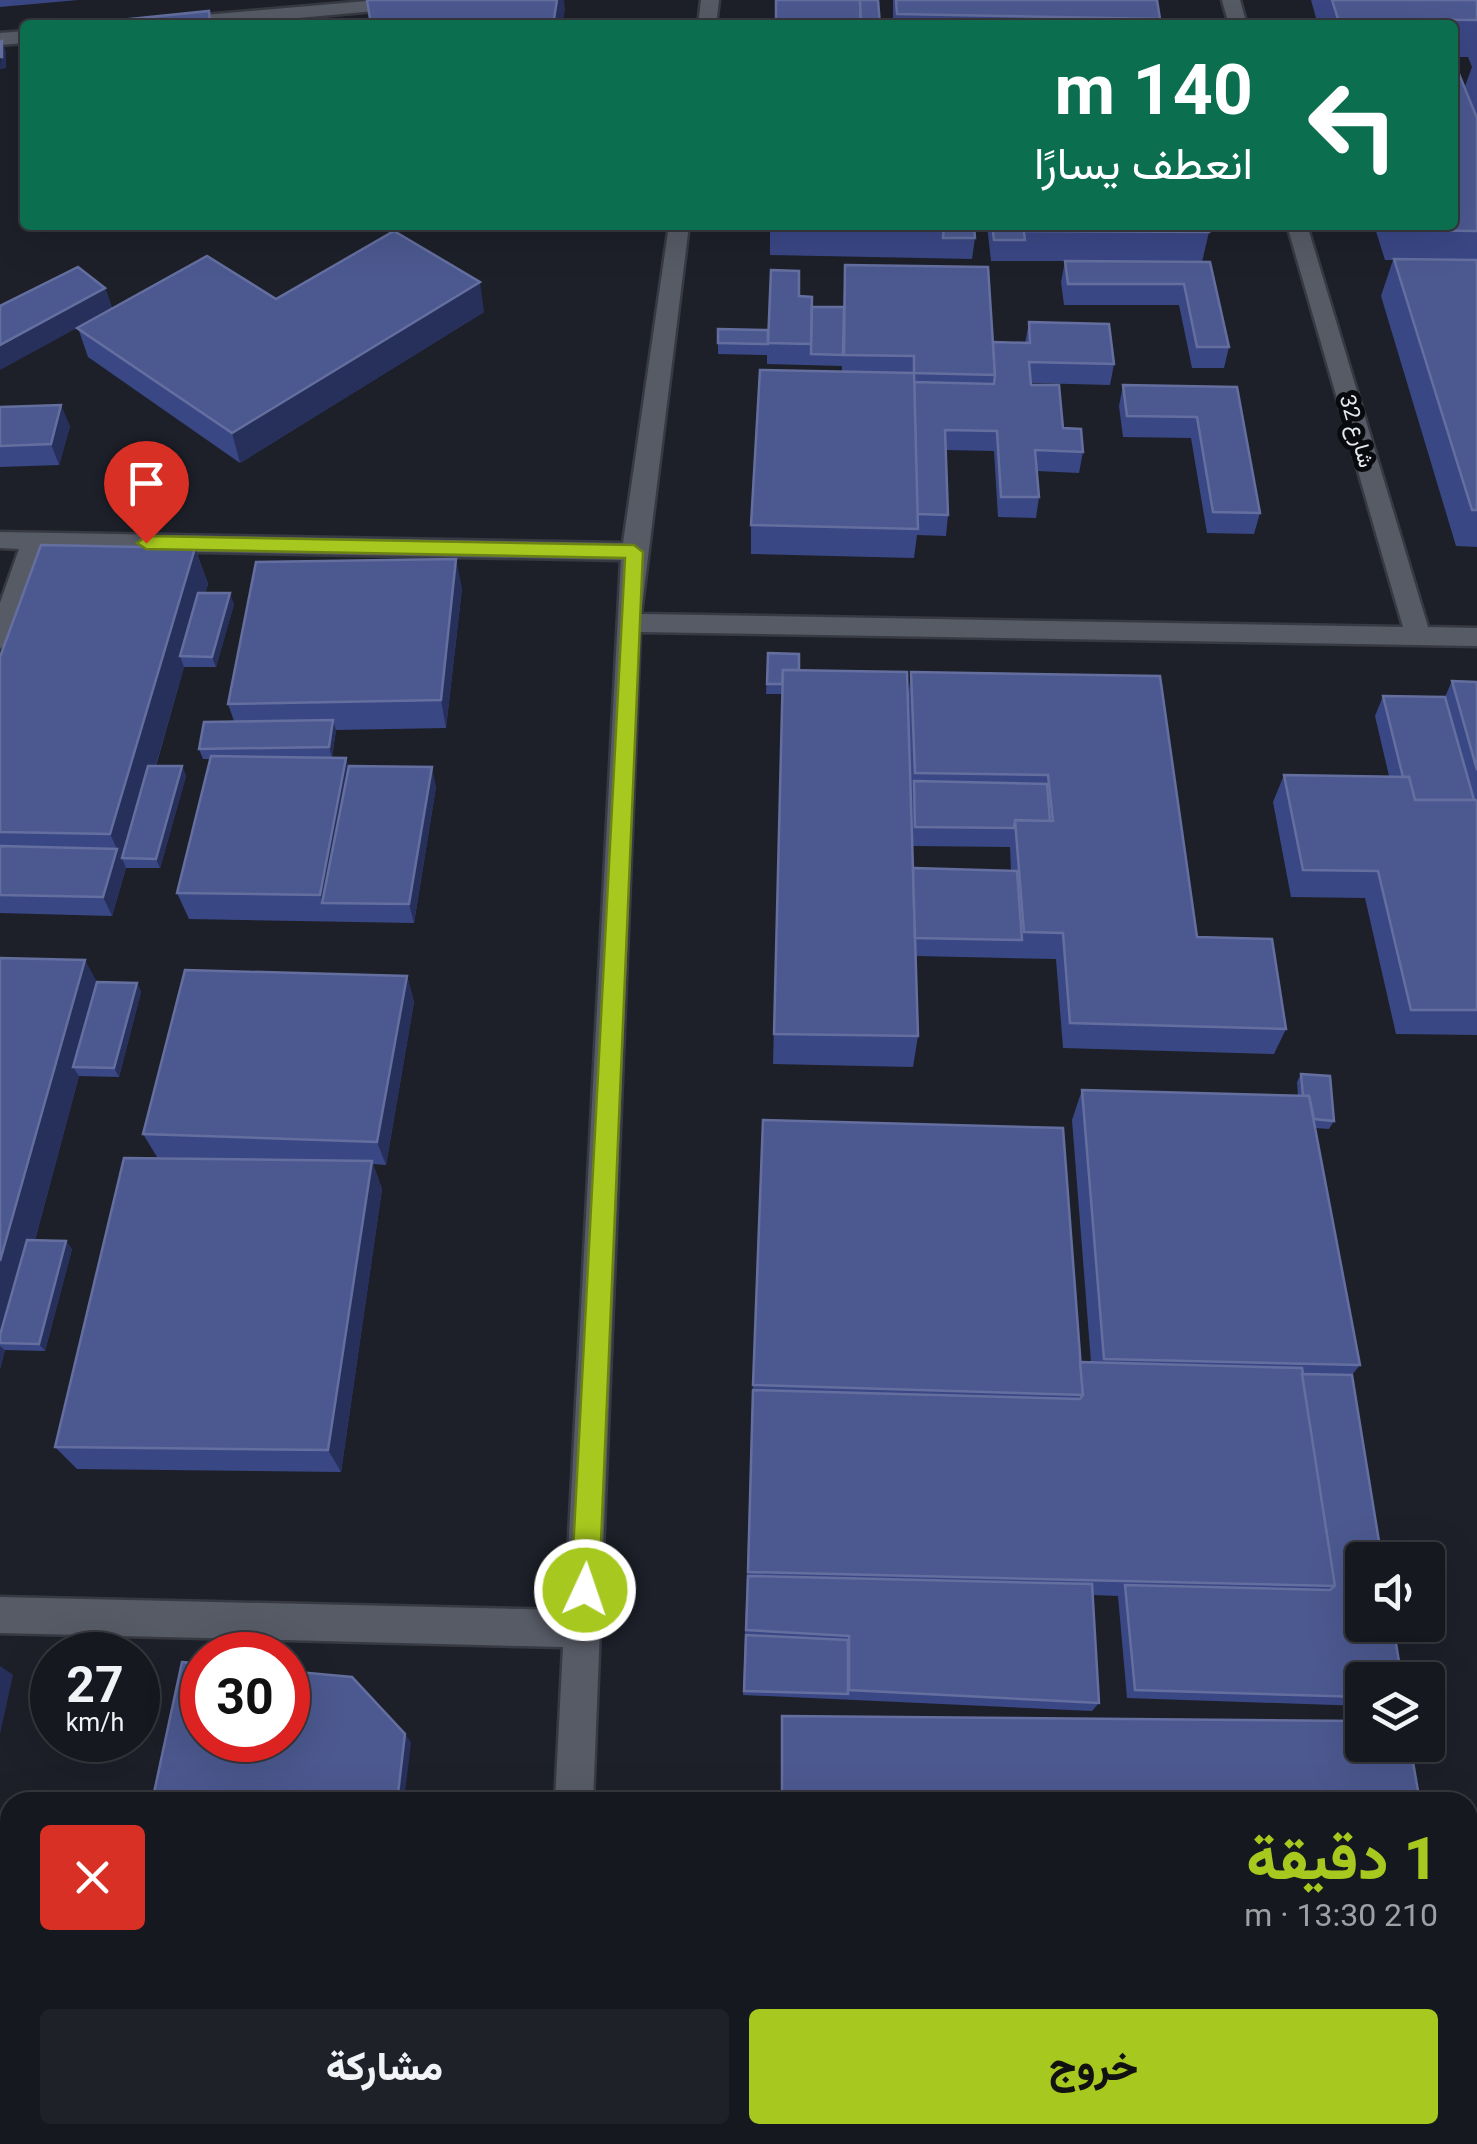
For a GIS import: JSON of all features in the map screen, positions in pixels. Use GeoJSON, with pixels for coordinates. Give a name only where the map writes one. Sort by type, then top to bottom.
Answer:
{"type":"FeatureCollection","features":[{"type":"Feature","properties":{"kind":"street"},"geometry":{"type":"LineString","coordinates":[[177,20],[216,10],[441,0]]}},
{"type":"Feature","properties":{"kind":"street"},"geometry":{"type":"LineString","coordinates":[[575,1792],[628,623],[634,552],[678,230]]}},
{"type":"Feature","properties":{"kind":"street","name":"شارع 32"},"geometry":{"type":"LineString","coordinates":[[1298,230],[1418,636]]}},
{"type":"Feature","properties":{"kind":"street"},"geometry":{"type":"LineString","coordinates":[[0,540],[634,552]]}},
{"type":"Feature","properties":{"kind":"street"},"geometry":{"type":"LineString","coordinates":[[0,639],[34,541]]}},
{"type":"Feature","properties":{"kind":"street"},"geometry":{"type":"LineString","coordinates":[[628,623],[1477,637]]}},
{"type":"Feature","properties":{"kind":"street"},"geometry":{"type":"LineString","coordinates":[[0,1615],[583,1629]]}},
{"type":"Feature","properties":{"kind":"building"},"geometry":{"type":"Polygon","coordinates":[[[367,0],[557,0],[554,20],[370,20],[367,0]]]}},
{"type":"Feature","properties":{"kind":"building"},"geometry":{"type":"Polygon","coordinates":[[[776,0],[860,0],[861,20],[776,20],[776,0]]]}},
{"type":"Feature","properties":{"kind":"building"},"geometry":{"type":"Polygon","coordinates":[[[860,0],[878,0],[880,20],[861,20],[860,0]]]}},
{"type":"Feature","properties":{"kind":"building"},"geometry":{"type":"Polygon","coordinates":[[[896,0],[1157,0],[1160,19],[897,14],[896,0]]]}},
{"type":"Feature","properties":{"kind":"building"},"geometry":{"type":"Polygon","coordinates":[[[1332,0],[1477,0],[1477,20],[1338,19],[1332,0]]]}},
{"type":"Feature","properties":{"kind":"building"},"geometry":{"type":"Polygon","coordinates":[[[209,11],[210,20],[121,20],[209,11]]]}},
{"type":"Feature","properties":{"kind":"building"},"geometry":{"type":"Polygon","coordinates":[[[1458,72],[1477,118],[1477,231],[1396,230],[1458,230],[1458,72]]]}},
{"type":"Feature","properties":{"kind":"building"},"geometry":{"type":"Polygon","coordinates":[[[944,230],[974,230],[975,238],[943,238],[944,230]]]}},
{"type":"Feature","properties":{"kind":"building"},"geometry":{"type":"Polygon","coordinates":[[[993,230],[1024,230],[1025,240],[994,240],[993,230]]]}},
{"type":"Feature","properties":{"kind":"building"},"geometry":{"type":"Polygon","coordinates":[[[1208,230],[1209,232],[1027,231],[1208,230]]]}},
{"type":"Feature","properties":{"kind":"building"},"geometry":{"type":"Polygon","coordinates":[[[394,231],[480,282],[232,433],[77,328],[207,256],[276,299],[394,231]]]}},
{"type":"Feature","properties":{"kind":"building"},"geometry":{"type":"Polygon","coordinates":[[[1394,259],[1477,260],[1477,510],[1472,510],[1394,259]]]}},
{"type":"Feature","properties":{"kind":"building"},"geometry":{"type":"Polygon","coordinates":[[[1065,261],[1210,262],[1229,347],[1197,347],[1184,284],[1068,284],[1065,261]]]}},
{"type":"Feature","properties":{"kind":"building"},"geometry":{"type":"Polygon","coordinates":[[[845,265],[988,267],[995,375],[914,373],[914,356],[844,355],[845,265]]]}},
{"type":"Feature","properties":{"kind":"building"},"geometry":{"type":"Polygon","coordinates":[[[78,267],[105,288],[0,345],[0,306],[78,267]]]}},
{"type":"Feature","properties":{"kind":"building"},"geometry":{"type":"Polygon","coordinates":[[[771,270],[799,271],[799,296],[812,297],[811,344],[768,343],[771,270]]]}},
{"type":"Feature","properties":{"kind":"building"},"geometry":{"type":"Polygon","coordinates":[[[812,307],[844,307],[843,355],[811,354],[812,307]]]}},
{"type":"Feature","properties":{"kind":"building"},"geometry":{"type":"Polygon","coordinates":[[[1029,322],[1109,324],[1114,364],[1029,362],[1031,385],[1059,385],[1063,428],[1081,429],[1083,452],[1035,450],[1039,497],[1001,497],[997,431],[945,430],[948,515],[917,514],[914,382],[994,384],[993,342],[1030,343],[1029,322]]]}},
{"type":"Feature","properties":{"kind":"building"},"geometry":{"type":"Polygon","coordinates":[[[718,329],[768,330],[768,344],[718,343],[718,329]]]}},
{"type":"Feature","properties":{"kind":"building"},"geometry":{"type":"Polygon","coordinates":[[[760,370],[914,373],[918,529],[751,525],[760,370]]]}},
{"type":"Feature","properties":{"kind":"building"},"geometry":{"type":"Polygon","coordinates":[[[1123,385],[1237,387],[1260,513],[1213,512],[1197,417],[1127,416],[1123,385]]]}},
{"type":"Feature","properties":{"kind":"building"},"geometry":{"type":"Polygon","coordinates":[[[61,405],[51,444],[0,446],[0,407],[61,405]]]}},
{"type":"Feature","properties":{"kind":"building"},"geometry":{"type":"Polygon","coordinates":[[[41,545],[195,548],[110,834],[0,832],[0,657],[41,545]]]}},
{"type":"Feature","properties":{"kind":"building"},"geometry":{"type":"Polygon","coordinates":[[[456,559],[441,700],[228,704],[256,562],[456,559]]]}},
{"type":"Feature","properties":{"kind":"building"},"geometry":{"type":"Polygon","coordinates":[[[198,593],[230,593],[212,657],[180,656],[198,593]]]}},
{"type":"Feature","properties":{"kind":"building"},"geometry":{"type":"Polygon","coordinates":[[[768,653],[799,654],[799,670],[783,670],[782,684],[767,684],[768,653]]]}},
{"type":"Feature","properties":{"kind":"building"},"geometry":{"type":"Polygon","coordinates":[[[783,670],[907,672],[918,1036],[774,1034],[783,670]]]}},
{"type":"Feature","properties":{"kind":"building"},"geometry":{"type":"Polygon","coordinates":[[[911,672],[1160,676],[1197,937],[1272,939],[1286,1029],[1070,1023],[1063,933],[1024,932],[1015,820],[1053,821],[1048,775],[915,773],[911,672]]]}},
{"type":"Feature","properties":{"kind":"building"},"geometry":{"type":"Polygon","coordinates":[[[1452,681],[1477,682],[1477,770],[1452,681]]]}},
{"type":"Feature","properties":{"kind":"building"},"geometry":{"type":"Polygon","coordinates":[[[1383,696],[1445,697],[1474,800],[1415,800],[1409,777],[1403,777],[1383,696]]]}},
{"type":"Feature","properties":{"kind":"building"},"geometry":{"type":"Polygon","coordinates":[[[333,720],[329,747],[199,749],[204,722],[333,720]]]}},
{"type":"Feature","properties":{"kind":"building"},"geometry":{"type":"Polygon","coordinates":[[[211,756],[346,758],[320,895],[177,893],[211,756]]]}},
{"type":"Feature","properties":{"kind":"building"},"geometry":{"type":"Polygon","coordinates":[[[148,766],[182,766],[156,859],[122,858],[148,766]]]}},
{"type":"Feature","properties":{"kind":"building"},"geometry":{"type":"Polygon","coordinates":[[[349,766],[432,767],[409,904],[322,903],[349,766]]]}},
{"type":"Feature","properties":{"kind":"building"},"geometry":{"type":"Polygon","coordinates":[[[1284,775],[1409,777],[1415,800],[1477,800],[1477,1010],[1411,1010],[1378,871],[1303,870],[1284,775]]]}},
{"type":"Feature","properties":{"kind":"building"},"geometry":{"type":"Polygon","coordinates":[[[914,781],[1047,784],[1050,821],[1015,820],[1014,828],[915,827],[914,781]]]}},
{"type":"Feature","properties":{"kind":"building"},"geometry":{"type":"Polygon","coordinates":[[[0,846],[117,849],[103,897],[0,895],[0,846]]]}},
{"type":"Feature","properties":{"kind":"building"},"geometry":{"type":"Polygon","coordinates":[[[913,868],[1017,871],[1022,940],[915,938],[913,868]]]}},
{"type":"Feature","properties":{"kind":"building"},"geometry":{"type":"Polygon","coordinates":[[[0,958],[85,960],[0,1261],[0,958]]]}},
{"type":"Feature","properties":{"kind":"building"},"geometry":{"type":"Polygon","coordinates":[[[185,970],[407,976],[377,1142],[143,1134],[185,970]]]}},
{"type":"Feature","properties":{"kind":"building"},"geometry":{"type":"Polygon","coordinates":[[[97,982],[137,983],[114,1068],[73,1067],[97,982]]]}},
{"type":"Feature","properties":{"kind":"building"},"geometry":{"type":"Polygon","coordinates":[[[1301,1074],[1330,1076],[1334,1121],[1314,1119],[1309,1096],[1303,1096],[1301,1074]]]}},
{"type":"Feature","properties":{"kind":"building"},"geometry":{"type":"Polygon","coordinates":[[[1082,1090],[1309,1096],[1360,1365],[1104,1359],[1082,1090]]]}},
{"type":"Feature","properties":{"kind":"building"},"geometry":{"type":"Polygon","coordinates":[[[763,1120],[1063,1128],[1083,1395],[753,1385],[763,1120]]]}},
{"type":"Feature","properties":{"kind":"building"},"geometry":{"type":"Polygon","coordinates":[[[124,1158],[372,1161],[328,1450],[55,1447],[124,1158]]]}},
{"type":"Feature","properties":{"kind":"building"},"geometry":{"type":"Polygon","coordinates":[[[27,1240],[66,1241],[39,1344],[0,1343],[0,1335],[27,1240]]]}},
{"type":"Feature","properties":{"kind":"building"},"geometry":{"type":"Polygon","coordinates":[[[1080,1362],[1302,1368],[1335,1586],[748,1572],[753,1390],[1080,1399],[1080,1362]]]}},
{"type":"Feature","properties":{"kind":"building"},"geometry":{"type":"Polygon","coordinates":[[[1302,1374],[1352,1375],[1379,1542],[1345,1542],[1345,1642],[1396,1642],[1399,1662],[1345,1662],[1345,1696],[1135,1690],[1125,1585],[1330,1590],[1335,1586],[1302,1374]]]}},
{"type":"Feature","properties":{"kind":"building"},"geometry":{"type":"Polygon","coordinates":[[[748,1576],[1092,1584],[1099,1703],[849,1690],[849,1636],[746,1630],[748,1576]]]}},
{"type":"Feature","properties":{"kind":"building"},"geometry":{"type":"Polygon","coordinates":[[[746,1635],[848,1640],[848,1694],[744,1691],[746,1635]]]}},
{"type":"Feature","properties":{"kind":"building"},"geometry":{"type":"Polygon","coordinates":[[[180,1671],[180,1762],[310,1762],[310,1673],[352,1677],[405,1734],[398,1792],[154,1792],[180,1671]]]}},
{"type":"Feature","properties":{"kind":"building"},"geometry":{"type":"Polygon","coordinates":[[[782,1716],[1345,1721],[1345,1762],[1413,1762],[1418,1792],[782,1792],[782,1716]]]}},
{"type":"Feature","properties":{"kind":"route"},"geometry":{"type":"LineString","coordinates":[[146,543],[634,552],[585,1590]]}}]}
